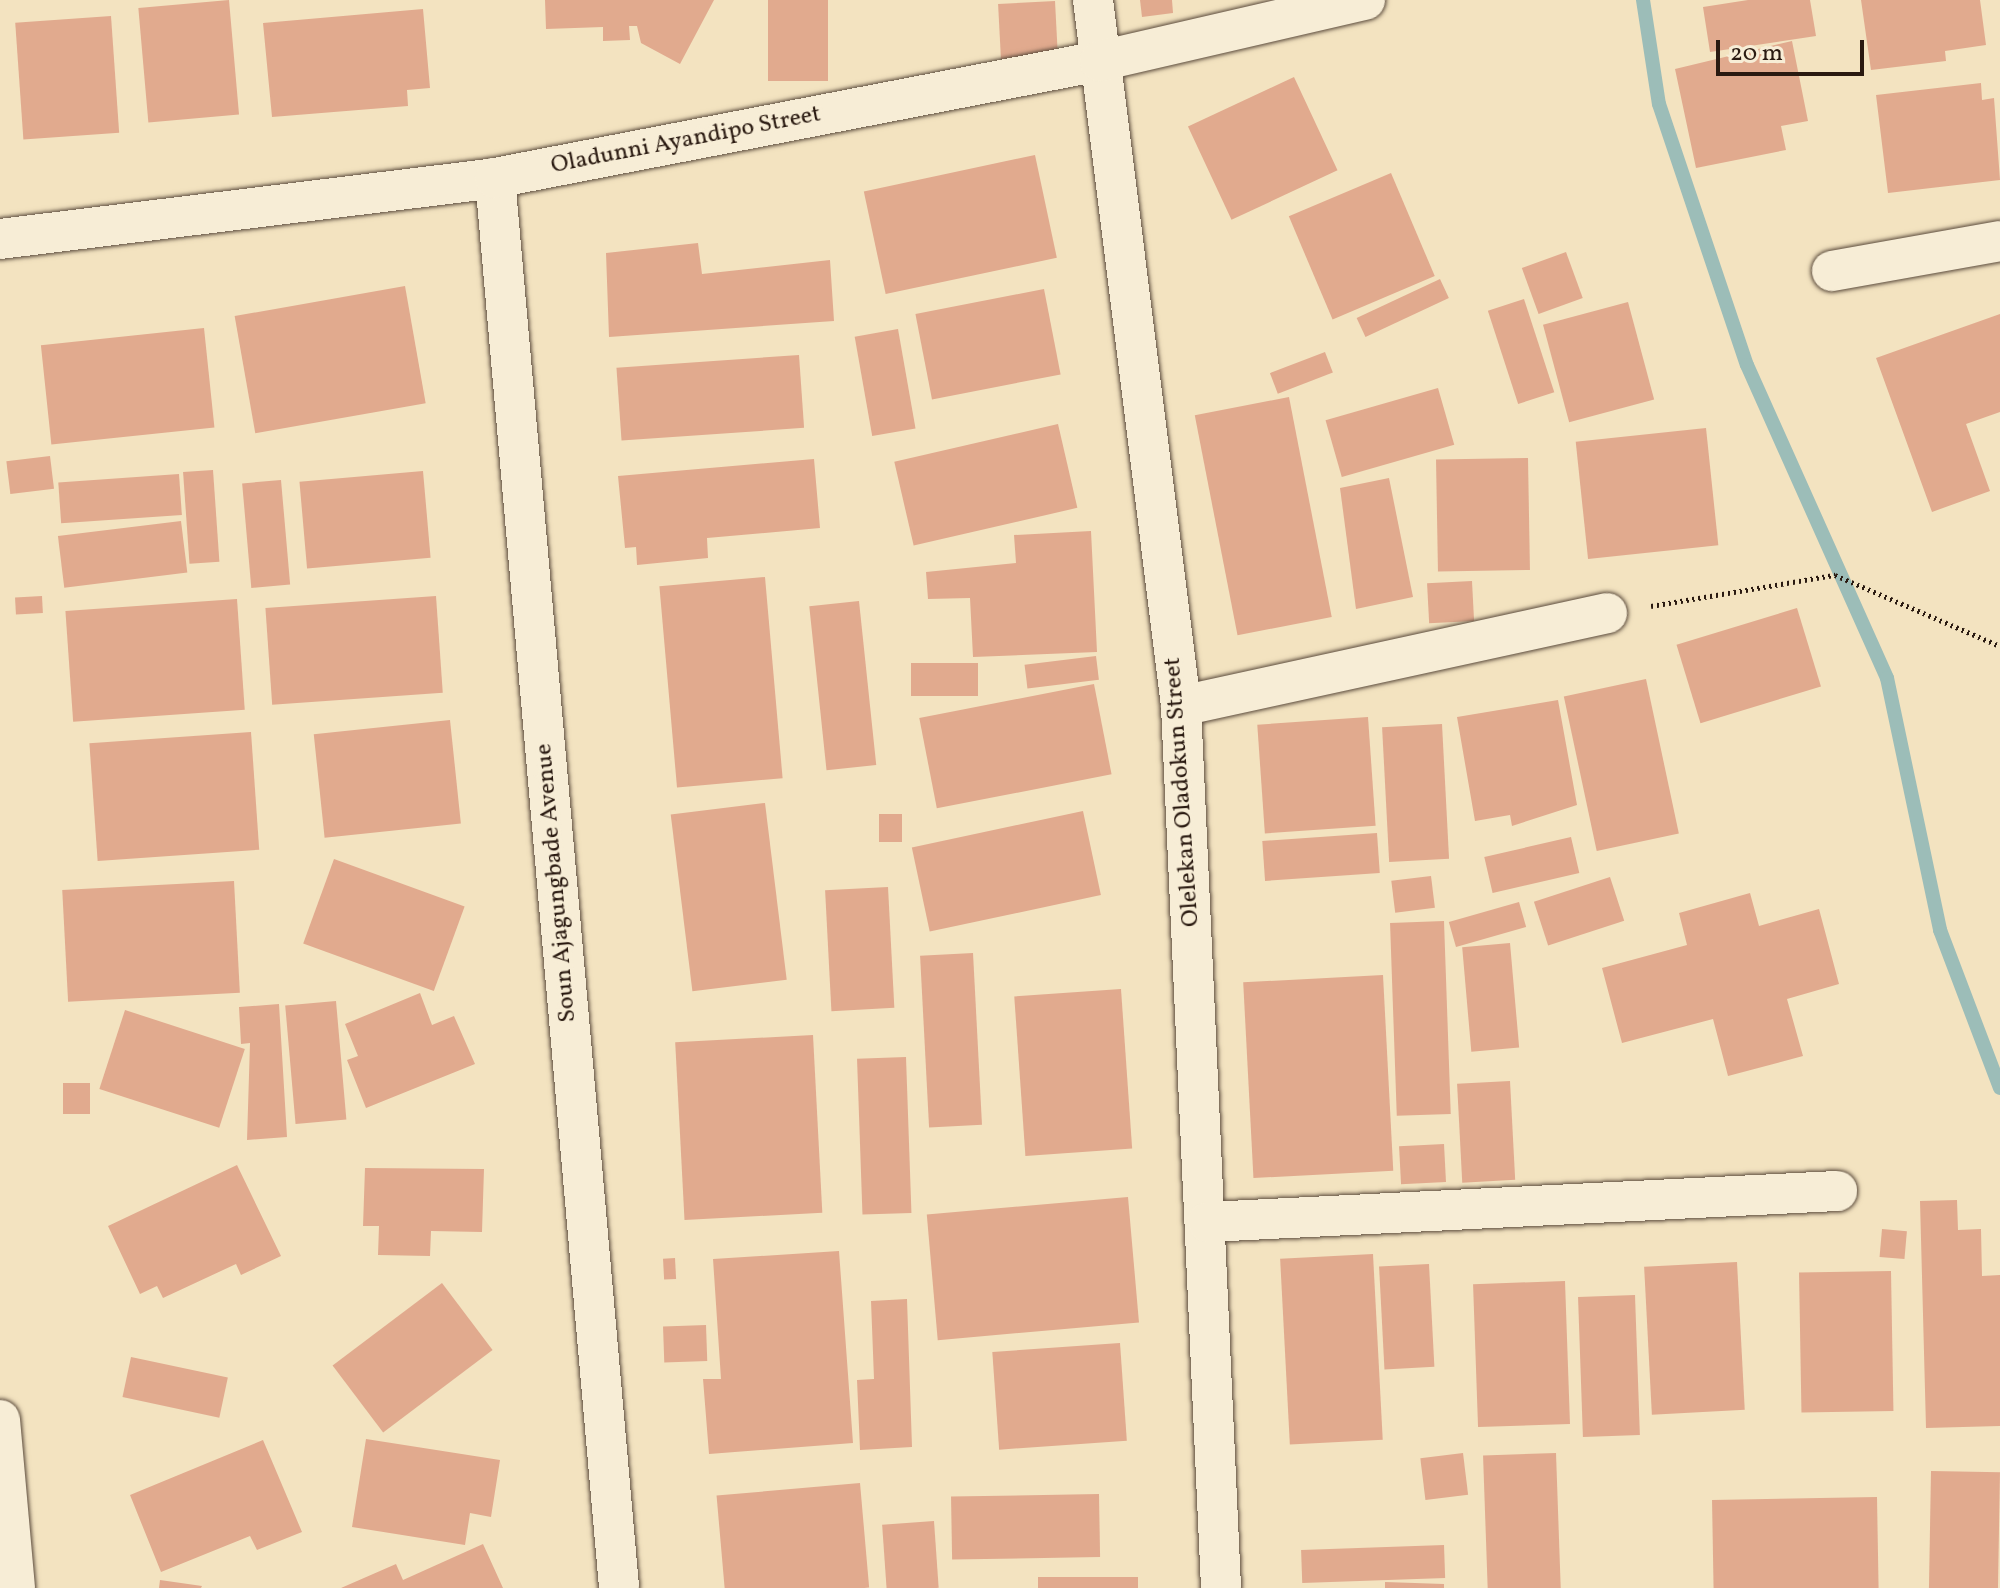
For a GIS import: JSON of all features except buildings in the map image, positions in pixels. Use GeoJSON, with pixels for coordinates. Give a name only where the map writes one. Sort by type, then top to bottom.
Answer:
{"type":"FeatureCollection","features":[{"type":"Feature","properties":{"kind":"street","name":"Olelekan Oladokun Street"},"geometry":{"type":"LineString","coordinates":[[1093,0],[1181,706],[1208,1222],[1221,1588]]}},
{"type":"Feature","properties":{"kind":"street","name":"Oladunni Ayandipo Street"},"geometry":{"type":"LineString","coordinates":[[0,239],[495,178],[1100,61],[1365,0]]}},
{"type":"Feature","properties":{"kind":"street","name":"Soun Ajagungbade Avenue"},"geometry":{"type":"LineString","coordinates":[[495,178],[619,1588]]}},
{"type":"Feature","properties":{"kind":"street"},"geometry":{"type":"LineString","coordinates":[[1832,271],[2000,241]]}},
{"type":"Feature","properties":{"kind":"street"},"geometry":{"type":"LineString","coordinates":[[1181,706],[1607,613]]}},
{"type":"Feature","properties":{"kind":"street"},"geometry":{"type":"LineString","coordinates":[[1208,1222],[1837,1191]]}},
{"type":"Feature","properties":{"kind":"street"},"geometry":{"type":"LineString","coordinates":[[0,1420],[15,1588]]}},
{"type":"Feature","properties":{"kind":"path"},"geometry":{"type":"LineString","coordinates":[[1607,613],[1835,575],[2000,646]]}},
{"type":"Feature","properties":{"kind":"waterway"},"geometry":{"type":"LineString","coordinates":[[1643,0],[1659,104],[1747,365],[1887,678],[1940,930],[2000,1088]]}}]}
